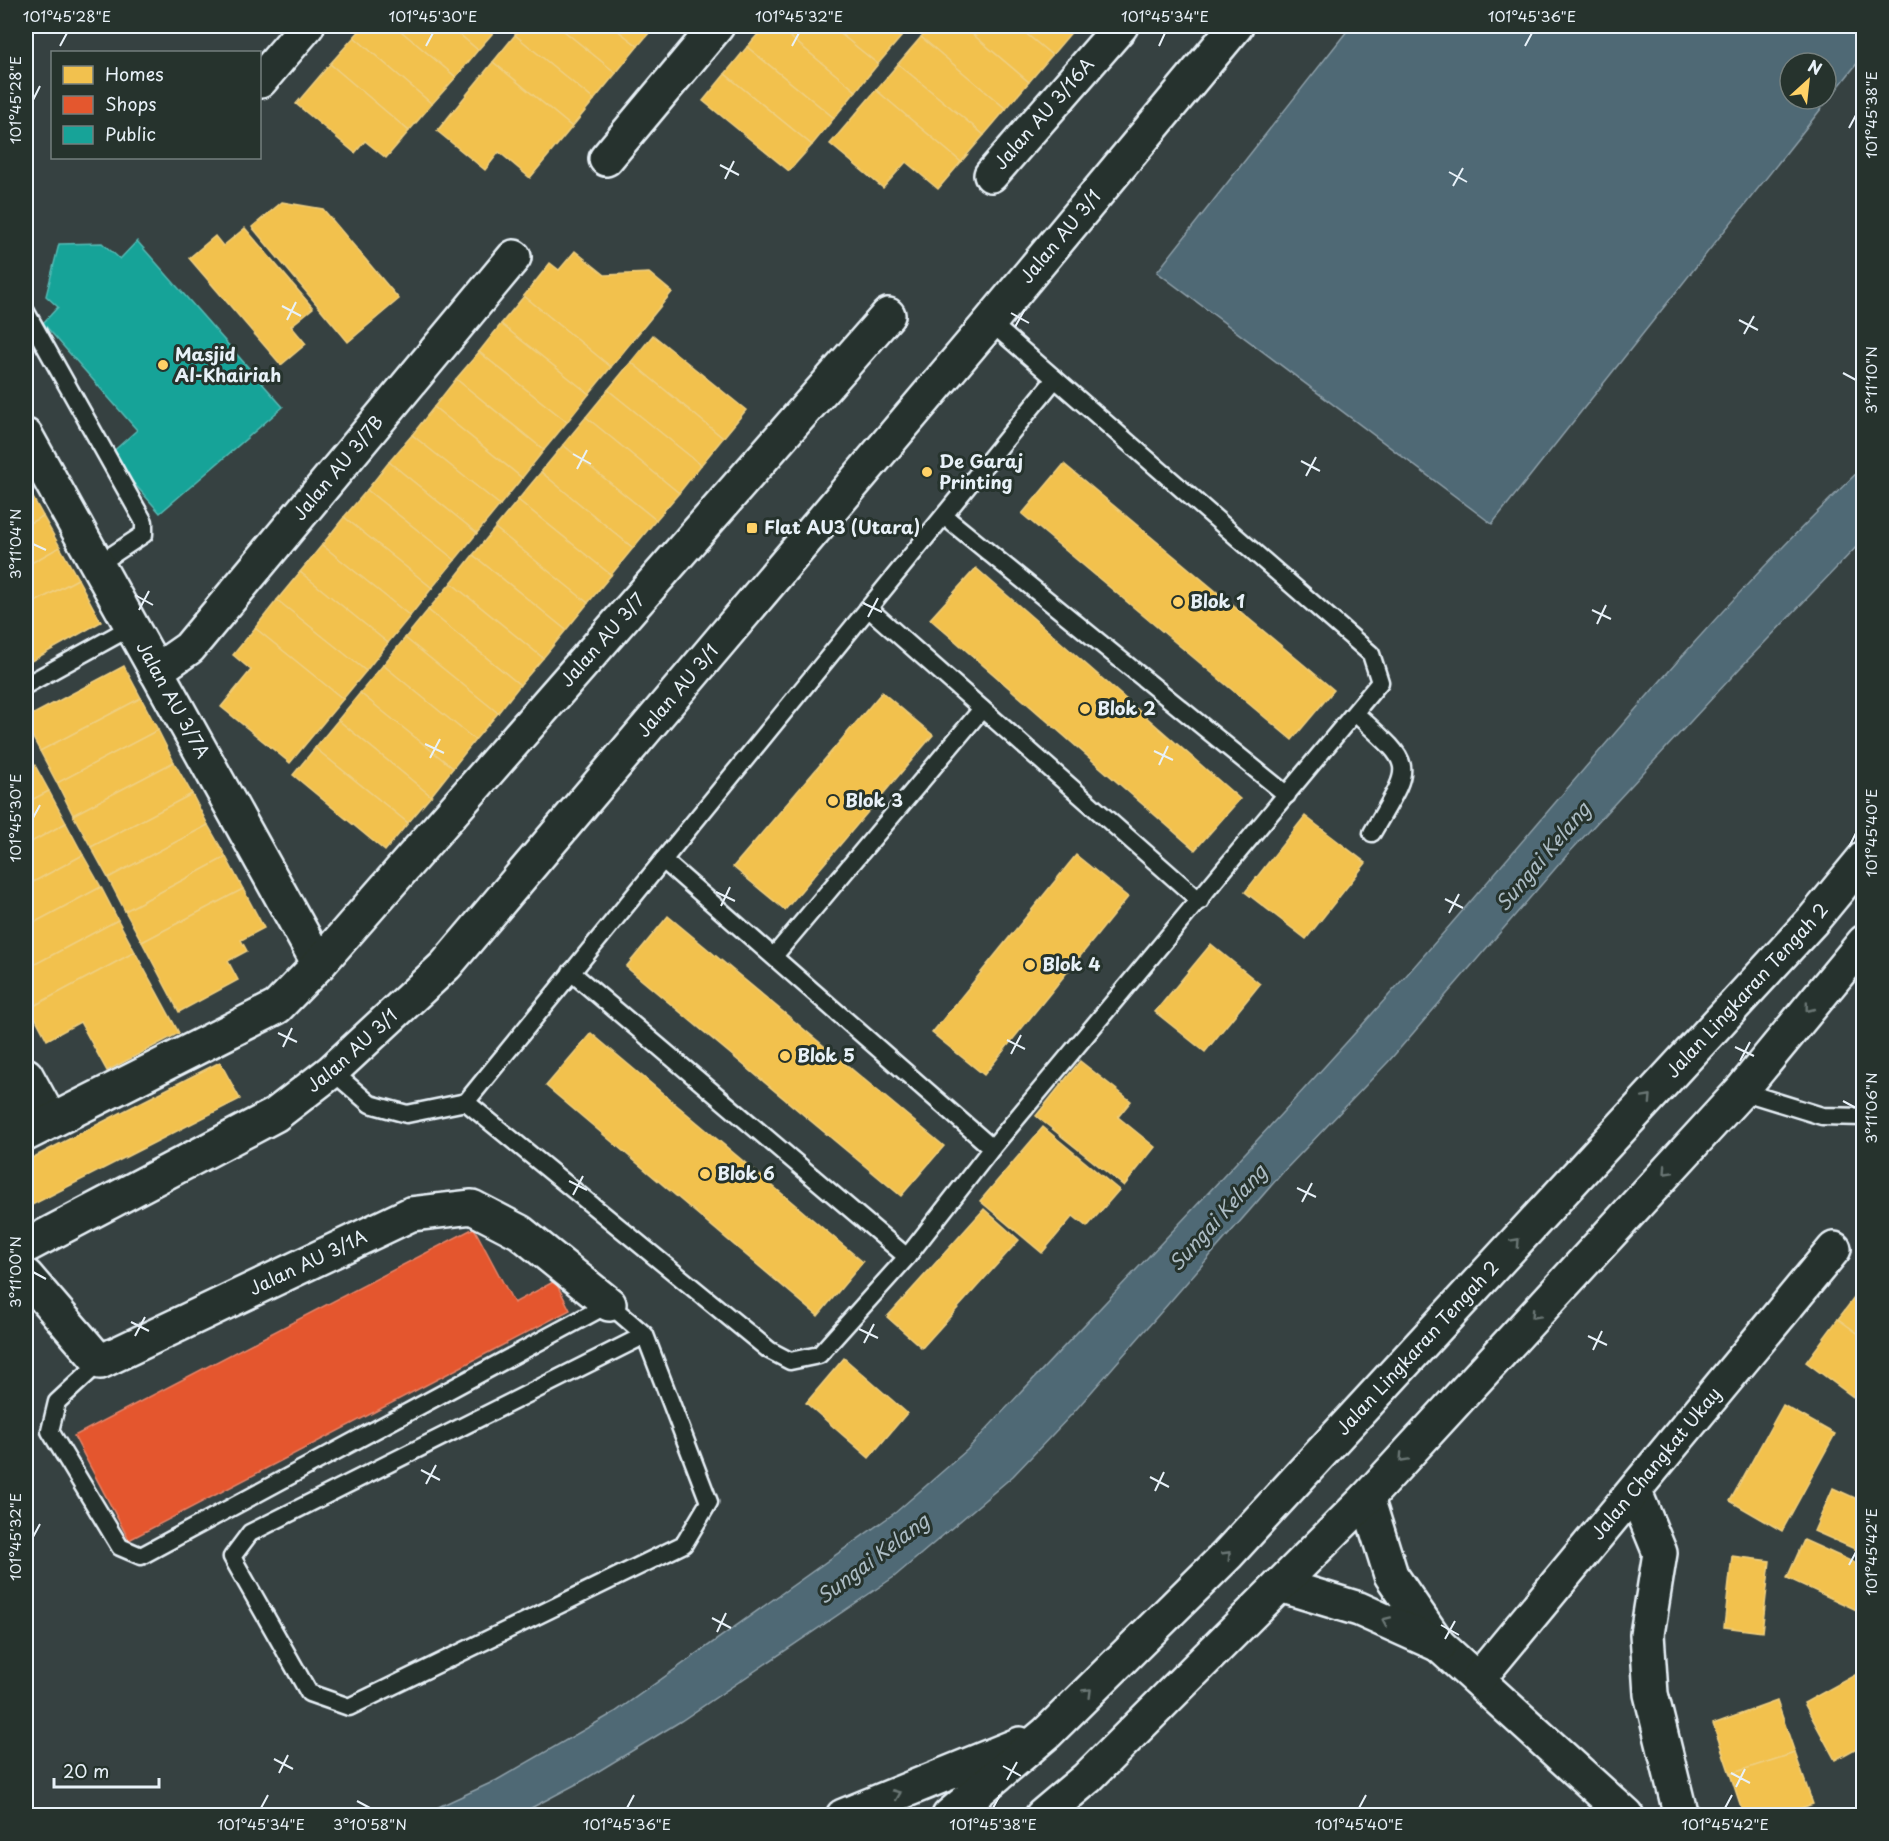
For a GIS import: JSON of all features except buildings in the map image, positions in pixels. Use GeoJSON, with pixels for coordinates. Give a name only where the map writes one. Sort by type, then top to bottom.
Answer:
{"type":"FeatureCollection","features":[{"type":"Feature","properties":{"kind":"main road"},"geometry":{"type":"LineString","coordinates":[[261,80],[308,26]]}},
{"type":"Feature","properties":{"kind":"main road"},"geometry":{"type":"LineString","coordinates":[[606,159],[717,26]]}},
{"type":"Feature","properties":{"kind":"main road","name":"Jalan AU 3/16A"},"geometry":{"type":"LineString","coordinates":[[991,175],[1122,26]]}},
{"type":"Feature","properties":{"kind":"main road","name":"Jalan AU 3/1"},"geometry":{"type":"LineString","coordinates":[[26,1246],[275,1115],[333,1071],[446,965],[990,322],[1236,26]]}},
{"type":"Feature","properties":{"kind":"main road","name":"Jalan AU 3/7B"},"geometry":{"type":"LineString","coordinates":[[156,671],[189,648],[514,257]]}},
{"type":"Feature","properties":{"kind":"main road","name":"Jalan AU 3/7"},"geometry":{"type":"LineString","coordinates":[[38,1127],[277,1007],[319,964],[888,315]]}},
{"type":"Feature","properties":{"kind":"main road","name":"Jalan AU 3/7A"},"geometry":{"type":"LineString","coordinates":[[26,436],[319,964]]}},
{"type":"Feature","properties":{"kind":"main road","name":"Jalan Lingkaran Tengah 2"},"geometry":{"type":"LineString","coordinates":[[949,1815],[1047,1733],[1227,1556],[1813,920],[1863,858]]}},
{"type":"Feature","properties":{"kind":"main road"},"geometry":{"type":"LineString","coordinates":[[1042,1815],[1087,1779],[1367,1498],[1741,1091],[1863,942]]}},
{"type":"Feature","properties":{"kind":"main road"},"geometry":{"type":"LineString","coordinates":[[26,1075],[38,1127]]}},
{"type":"Feature","properties":{"kind":"main road","name":"Jalan AU 3/1A"},"geometry":{"type":"LineString","coordinates":[[100,1362],[411,1214],[472,1207],[520,1232],[609,1304]]}},
{"type":"Feature","properties":{"kind":"main road","name":"Jalan Changkat Ukay"},"geometry":{"type":"LineString","coordinates":[[1479,1678],[1834,1249]]}},
{"type":"Feature","properties":{"kind":"main road"},"geometry":{"type":"LineString","coordinates":[[26,1276],[100,1362]]}},
{"type":"Feature","properties":{"kind":"main road"},"geometry":{"type":"LineString","coordinates":[[1635,1492],[1660,1552],[1647,1634],[1651,1694],[1681,1815]]}},
{"type":"Feature","properties":{"kind":"main road"},"geometry":{"type":"LineString","coordinates":[[1367,1498],[1391,1575],[1439,1645]]}},
{"type":"Feature","properties":{"kind":"main road"},"geometry":{"type":"LineString","coordinates":[[1280,1585],[1359,1609],[1439,1645],[1479,1678],[1627,1815]]}},
{"type":"Feature","properties":{"kind":"main road"},"geometry":{"type":"LineString","coordinates":[[843,1815],[1047,1733]]}},
{"type":"Feature","properties":{"kind":"lane"},"geometry":{"type":"LineString","coordinates":[[26,312],[144,522],[144,534],[97,565]]}},
{"type":"Feature","properties":{"kind":"lane"},"geometry":{"type":"LineString","coordinates":[[466,1102],[769,1350],[790,1361],[819,1355],[907,1257],[992,1148],[1200,901],[1380,682],[1371,654],[990,322]]}},
{"type":"Feature","properties":{"kind":"lane"},"geometry":{"type":"LineString","coordinates":[[333,1071],[370,1104],[407,1114],[466,1102],[1054,379]]}},
{"type":"Feature","properties":{"kind":"lane"},"geometry":{"type":"LineString","coordinates":[[944,516],[1287,795]]}},
{"type":"Feature","properties":{"kind":"lane"},"geometry":{"type":"LineString","coordinates":[[868,608],[1200,901]]}},
{"type":"Feature","properties":{"kind":"lane"},"geometry":{"type":"LineString","coordinates":[[26,685],[131,627]]}},
{"type":"Feature","properties":{"kind":"lane"},"geometry":{"type":"LineString","coordinates":[[774,956],[982,709]]}},
{"type":"Feature","properties":{"kind":"lane"},"geometry":{"type":"LineString","coordinates":[[1355,713],[1398,752],[1404,771],[1399,788],[1372,834]]}},
{"type":"Feature","properties":{"kind":"lane"},"geometry":{"type":"LineString","coordinates":[[663,860],[992,1148]]}},
{"type":"Feature","properties":{"kind":"lane"},"geometry":{"type":"LineString","coordinates":[[572,972],[907,1257]]}},
{"type":"Feature","properties":{"kind":"lane"},"geometry":{"type":"LineString","coordinates":[[1741,1091],[1822,1116],[1863,1117]]}},
{"type":"Feature","properties":{"kind":"lane"},"geometry":{"type":"LineString","coordinates":[[100,1362],[57,1402],[50,1431],[120,1547],[141,1556],[609,1304],[645,1335],[710,1502],[684,1544],[349,1707],[309,1693],[232,1557],[250,1533],[645,1335]]}},
{"type":"Feature","properties":{"kind":"water"},"geometry":{"type":"Polygon","coordinates":[[[1351,26],[1863,26],[1863,56],[1838,88],[1838,51],[1778,51],[1778,111],[1819,111],[1492,524],[1157,272],[1351,26]]]}},
{"type":"Feature","properties":{"kind":"water","name":"Sungai Kelang"},"geometry":{"type":"Polygon","coordinates":[[[1863,467],[1863,540],[1741,667],[1567,855],[1389,1061],[1284,1171],[1073,1413],[1013,1476],[894,1577],[681,1721],[584,1780],[518,1815],[421,1815],[497,1780],[615,1712],[896,1512],[967,1450],[1322,1069],[1433,945],[1673,666],[1798,532],[1863,467]]]}},
{"type":"Feature","properties":{"kind":"place","name":"Masjid Al-Khairiah"},"geometry":{"type":"Point","coordinates":[163,365]}},
{"type":"Feature","properties":{"kind":"place","name":"De Garaj Printing"},"geometry":{"type":"Point","coordinates":[927,472]}},
{"type":"Feature","properties":{"kind":"place","name":"Flat AU3 (Utara)"},"geometry":{"type":"Point","coordinates":[752,528]}},
{"type":"Feature","properties":{"kind":"place","name":"Blok 1"},"geometry":{"type":"Point","coordinates":[1178,602]}},
{"type":"Feature","properties":{"kind":"place","name":"Blok 2"},"geometry":{"type":"Point","coordinates":[1085,709]}},
{"type":"Feature","properties":{"kind":"place","name":"Blok 3"},"geometry":{"type":"Point","coordinates":[833,801]}},
{"type":"Feature","properties":{"kind":"place","name":"Blok 4"},"geometry":{"type":"Point","coordinates":[1030,965]}},
{"type":"Feature","properties":{"kind":"place","name":"Blok 5"},"geometry":{"type":"Point","coordinates":[785,1056]}},
{"type":"Feature","properties":{"kind":"place","name":"Blok 6"},"geometry":{"type":"Point","coordinates":[705,1174]}}]}
